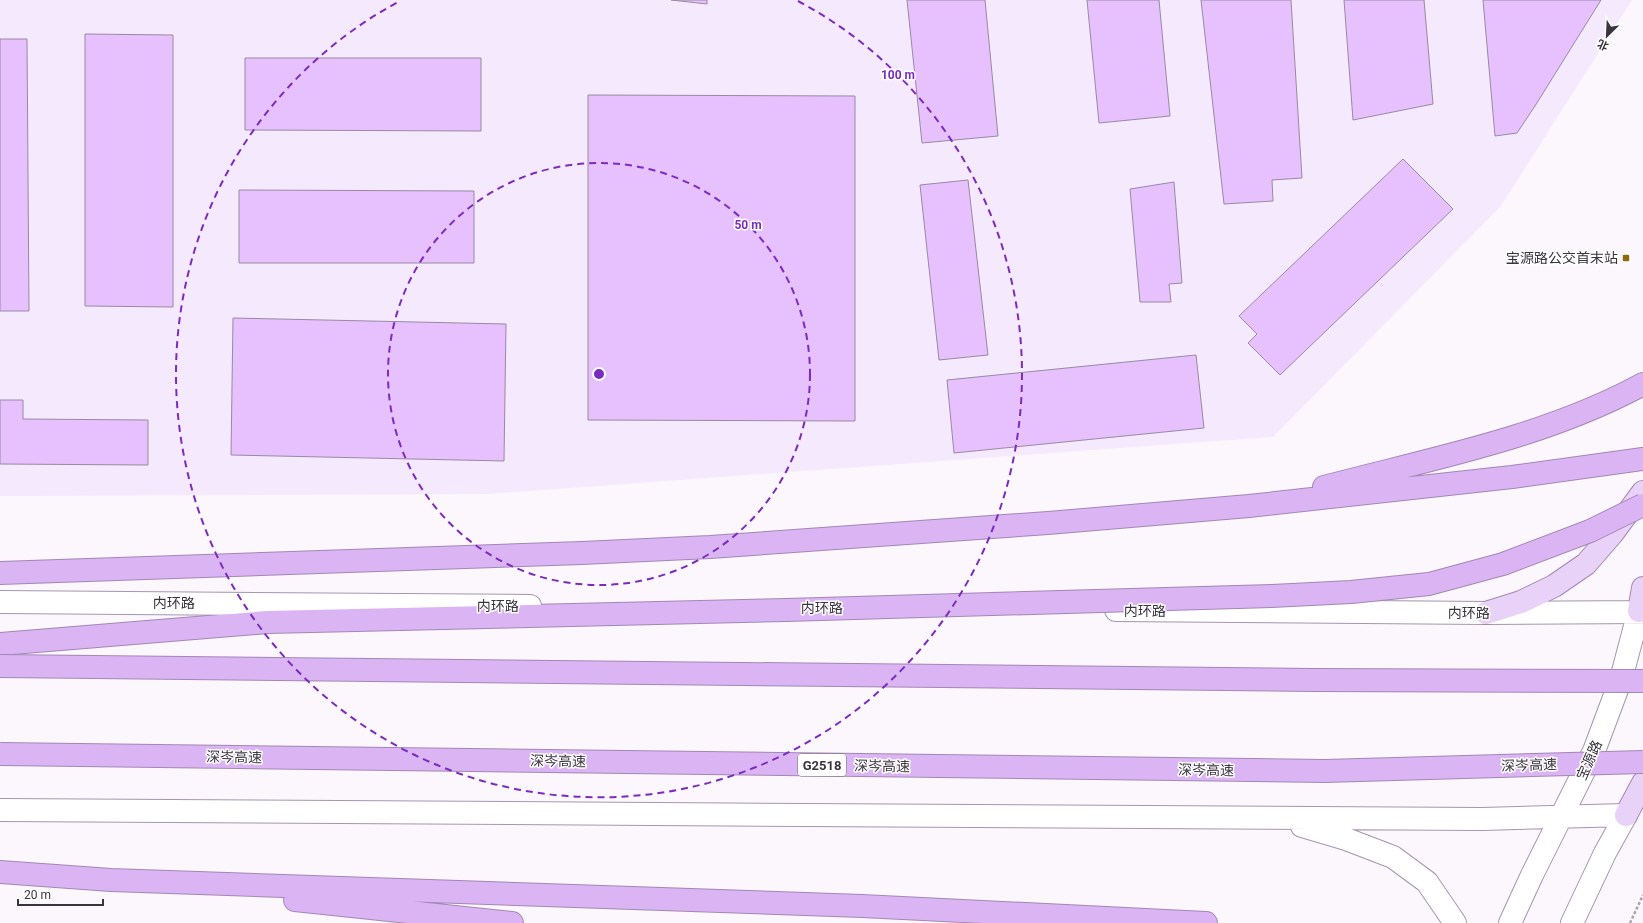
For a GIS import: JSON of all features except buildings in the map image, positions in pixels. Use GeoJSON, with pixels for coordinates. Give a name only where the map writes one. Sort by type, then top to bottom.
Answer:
{"type":"FeatureCollection","features":[{"type":"Feature","properties":{"kind":"highway"},"geometry":{"type":"LineString","coordinates":[[1249,506],[1486,445],[1554,423],[1618,398],[1643,384]]}},
{"type":"Feature","properties":{"kind":"highway"},"geometry":{"type":"LineString","coordinates":[[0,573],[566,554],[710,547],[1040,524],[1249,506],[1512,477],[1643,459]]}},
{"type":"Feature","properties":{"kind":"highway"},"geometry":{"type":"LineString","coordinates":[[0,644],[268,622],[802,610],[1256,597],[1351,592],[1429,584],[1503,564],[1590,531],[1643,505]]}},
{"type":"Feature","properties":{"kind":"highway"},"geometry":{"type":"LineString","coordinates":[[0,666],[1313,680],[1643,681]]}},
{"type":"Feature","properties":{"kind":"highway","name":"深岑高速"},"geometry":{"type":"LineString","coordinates":[[0,754],[1325,771],[1643,762]]}},
{"type":"Feature","properties":{"kind":"highway"},"geometry":{"type":"LineString","coordinates":[[0,872],[111,880],[512,923]]}},
{"type":"Feature","properties":{"kind":"highway"},"geometry":{"type":"LineString","coordinates":[[111,880],[862,906],[1206,923]]}},
{"type":"Feature","properties":{"kind":"main road"},"geometry":{"type":"LineString","coordinates":[[1486,613],[1521,602],[1554,586],[1586,564],[1612,534],[1643,492]]}},
{"type":"Feature","properties":{"kind":"main road","name":"宝源路"},"geometry":{"type":"LineString","coordinates":[[1510,923],[1532,875],[1594,751],[1621,679],[1641,611],[1643,588]]}},
{"type":"Feature","properties":{"kind":"main road","name":"内环路"},"geometry":{"type":"LineString","coordinates":[[0,602],[1486,613],[1641,611]]}},
{"type":"Feature","properties":{"kind":"main road"},"geometry":{"type":"LineString","coordinates":[[1572,923],[1606,853],[1643,783]]}},
{"type":"Feature","properties":{"kind":"main road"},"geometry":{"type":"LineString","coordinates":[[0,810],[1274,819],[1482,819],[1626,815]]}},
{"type":"Feature","properties":{"kind":"main road"},"geometry":{"type":"LineString","coordinates":[[1274,819],[1346,839],[1393,857],[1427,882],[1455,923]]}},
{"type":"Feature","properties":{"kind":"path"},"geometry":{"type":"LineString","coordinates":[[1630,923],[1643,896]]}},
{"type":"Feature","properties":{"kind":"shaded area"},"geometry":{"type":"Polygon","coordinates":[[[0,0],[1632,0],[1501,206],[1273,437],[486,494],[0,496],[0,0]]]}},
{"type":"Feature","properties":{"kind":"place","name":"宝源路公交首末站"},"geometry":{"type":"Point","coordinates":[1626,258]}}]}
